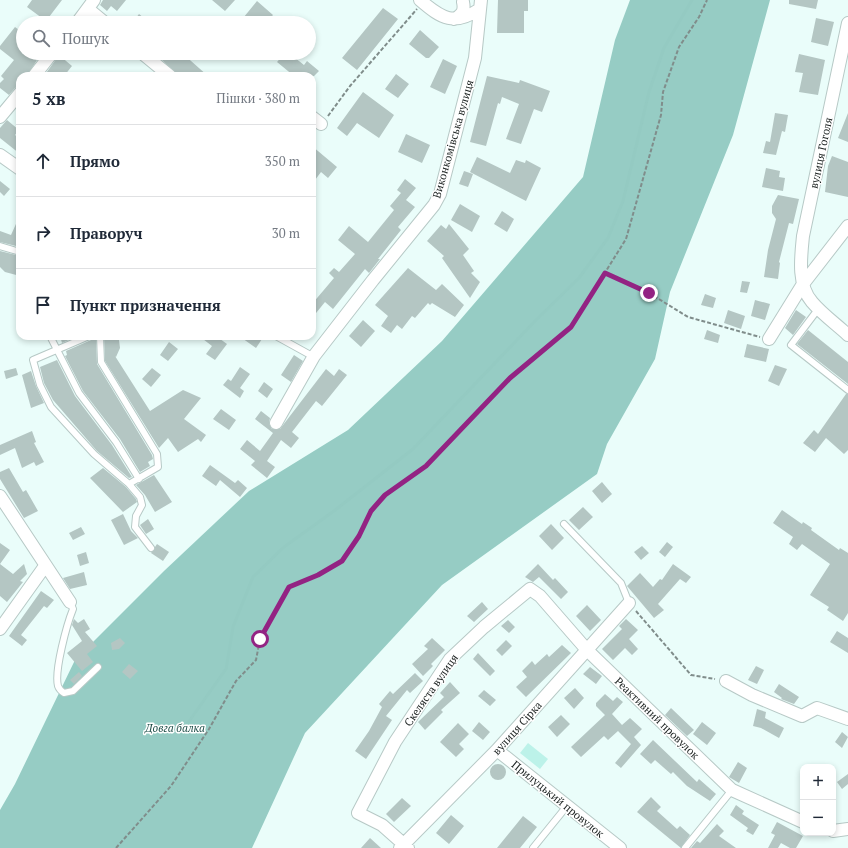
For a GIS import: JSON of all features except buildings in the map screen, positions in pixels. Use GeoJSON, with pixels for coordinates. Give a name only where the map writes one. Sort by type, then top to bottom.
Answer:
{"type":"FeatureCollection","features":[{"type":"Feature","properties":{"kind":"street"},"geometry":{"type":"LineString","coordinates":[[453,19],[460,16],[464,10],[465,1]]}},
{"type":"Feature","properties":{"kind":"street"},"geometry":{"type":"LineString","coordinates":[[424,3],[444,17],[453,19],[462,18],[481,4]]}},
{"type":"Feature","properties":{"kind":"street","name":"Виконкомівська вулиця"},"geometry":{"type":"LineString","coordinates":[[276,423],[314,357],[373,280],[430,211],[440,194],[475,58],[481,4]]}},
{"type":"Feature","properties":{"kind":"street"},"geometry":{"type":"LineString","coordinates":[[82,16],[91,5],[100,16]]}},
{"type":"Feature","properties":{"kind":"street","name":"вулиця Гоголя"},"geometry":{"type":"LineString","coordinates":[[803,284],[801,258],[803,236],[848,23]]}},
{"type":"Feature","properties":{"kind":"street"},"geometry":{"type":"LineString","coordinates":[[37,72],[47,60]]}},
{"type":"Feature","properties":{"kind":"street"},"geometry":{"type":"LineString","coordinates":[[151,60],[165,72]]}},
{"type":"Feature","properties":{"kind":"street"},"geometry":{"type":"LineString","coordinates":[[0,117],[16,98]]}},
{"type":"Feature","properties":{"kind":"street"},"geometry":{"type":"LineString","coordinates":[[0,155],[16,166]]}},
{"type":"Feature","properties":{"kind":"street"},"geometry":{"type":"LineString","coordinates":[[769,339],[803,284],[848,226]]}},
{"type":"Feature","properties":{"kind":"street"},"geometry":{"type":"LineString","coordinates":[[803,284],[811,301],[848,335]]}},
{"type":"Feature","properties":{"kind":"street"},"geometry":{"type":"LineString","coordinates":[[0,496],[70,602]]}},
{"type":"Feature","properties":{"kind":"street"},"geometry":{"type":"LineString","coordinates":[[0,628],[45,566]]}},
{"type":"Feature","properties":{"kind":"street","name":"Реактивний провулок"},"geometry":{"type":"LineString","coordinates":[[530,588],[540,596],[587,650],[732,790],[800,821]]}},
{"type":"Feature","properties":{"kind":"street","name":"Скеляста вулиця"},"geometry":{"type":"LineString","coordinates":[[404,847],[382,825],[358,813],[395,742],[450,659],[530,588]]}},
{"type":"Feature","properties":{"kind":"street","name":"вулиця Сірка"},"geometry":{"type":"LineString","coordinates":[[404,847],[497,750],[629,603]]}},
{"type":"Feature","properties":{"kind":"street"},"geometry":{"type":"LineString","coordinates":[[726,681],[752,695],[802,716],[817,708],[848,719]]}},
{"type":"Feature","properties":{"kind":"street","name":"Прилуцький провулок"},"geometry":{"type":"LineString","coordinates":[[497,750],[620,848]]}},
{"type":"Feature","properties":{"kind":"street"},"geometry":{"type":"LineString","coordinates":[[836,831],[848,829]]}},
{"type":"Feature","properties":{"kind":"lane"},"geometry":{"type":"LineString","coordinates":[[0,246],[16,251]]}},
{"type":"Feature","properties":{"kind":"lane"},"geometry":{"type":"LineString","coordinates":[[819,308],[791,345],[848,390]]}},
{"type":"Feature","properties":{"kind":"lane"},"geometry":{"type":"LineString","coordinates":[[52,340],[79,393],[116,442],[138,479]]}},
{"type":"Feature","properties":{"kind":"lane"},"geometry":{"type":"LineString","coordinates":[[81,340],[58,351],[33,360],[40,386],[51,407],[94,454],[128,484],[140,497],[142,505],[136,516],[135,527],[151,548]]}},
{"type":"Feature","properties":{"kind":"lane"},"geometry":{"type":"LineString","coordinates":[[100,340],[101,362],[157,454],[158,467],[128,484]]}},
{"type":"Feature","properties":{"kind":"lane"},"geometry":{"type":"LineString","coordinates":[[283,340],[314,357]]}},
{"type":"Feature","properties":{"kind":"lane"},"geometry":{"type":"LineString","coordinates":[[564,524],[621,583],[629,603]]}},
{"type":"Feature","properties":{"kind":"lane"},"geometry":{"type":"LineString","coordinates":[[70,602],[73,610],[66,627],[58,675],[58,686],[64,693],[73,691],[98,667]]}},
{"type":"Feature","properties":{"kind":"lane"},"geometry":{"type":"LineString","coordinates":[[685,848],[732,790]]}},
{"type":"Feature","properties":{"kind":"lane"},"geometry":{"type":"LineString","coordinates":[[533,848],[567,806]]}},
{"type":"Feature","properties":{"kind":"path"},"geometry":{"type":"LineString","coordinates":[[116,848],[171,786],[210,730],[236,681],[256,660],[260,639],[289,587],[318,575],[342,561],[359,536],[371,511],[385,495],[426,466],[510,378],[571,327],[626,239],[661,115],[663,92],[679,47],[699,17],[707,0]]}},
{"type":"Feature","properties":{"kind":"path"},"geometry":{"type":"LineString","coordinates":[[317,121],[424,3]]}},
{"type":"Feature","properties":{"kind":"path"},"geometry":{"type":"LineString","coordinates":[[605,273],[649,293],[688,317],[769,339]]}},
{"type":"Feature","properties":{"kind":"path"},"geometry":{"type":"LineString","coordinates":[[629,603],[691,675],[726,681]]}},
{"type":"Feature","properties":{"kind":"green space","name":"Довга балка"},"geometry":{"type":"Polygon","coordinates":[[[630,0],[770,0],[733,135],[670,292],[655,359],[607,444],[597,474],[442,585],[305,733],[252,848],[0,848],[0,810],[15,784],[75,660],[164,571],[249,491],[348,430],[442,341],[583,177],[615,40],[630,0]]]}},
{"type":"Feature","properties":{"kind":"green space"},"geometry":{"type":"Polygon","coordinates":[[[528,743],[548,759],[540,769],[520,753],[528,743]]]}},
{"type":"Feature","properties":{"kind":"waterway"},"geometry":{"type":"LineString","coordinates":[[185,727],[226,669],[233,627],[253,577],[284,547],[334,511],[413,449],[535,321],[579,278],[608,238],[623,201],[649,92],[664,48],[692,0]]}},
{"type":"Feature","properties":{"kind":"route"},"geometry":{"type":"LineString","coordinates":[[260,639],[289,587],[318,575],[342,561],[359,536],[371,511],[385,495],[426,466],[510,378],[571,327],[605,273],[649,293]]}}]}
